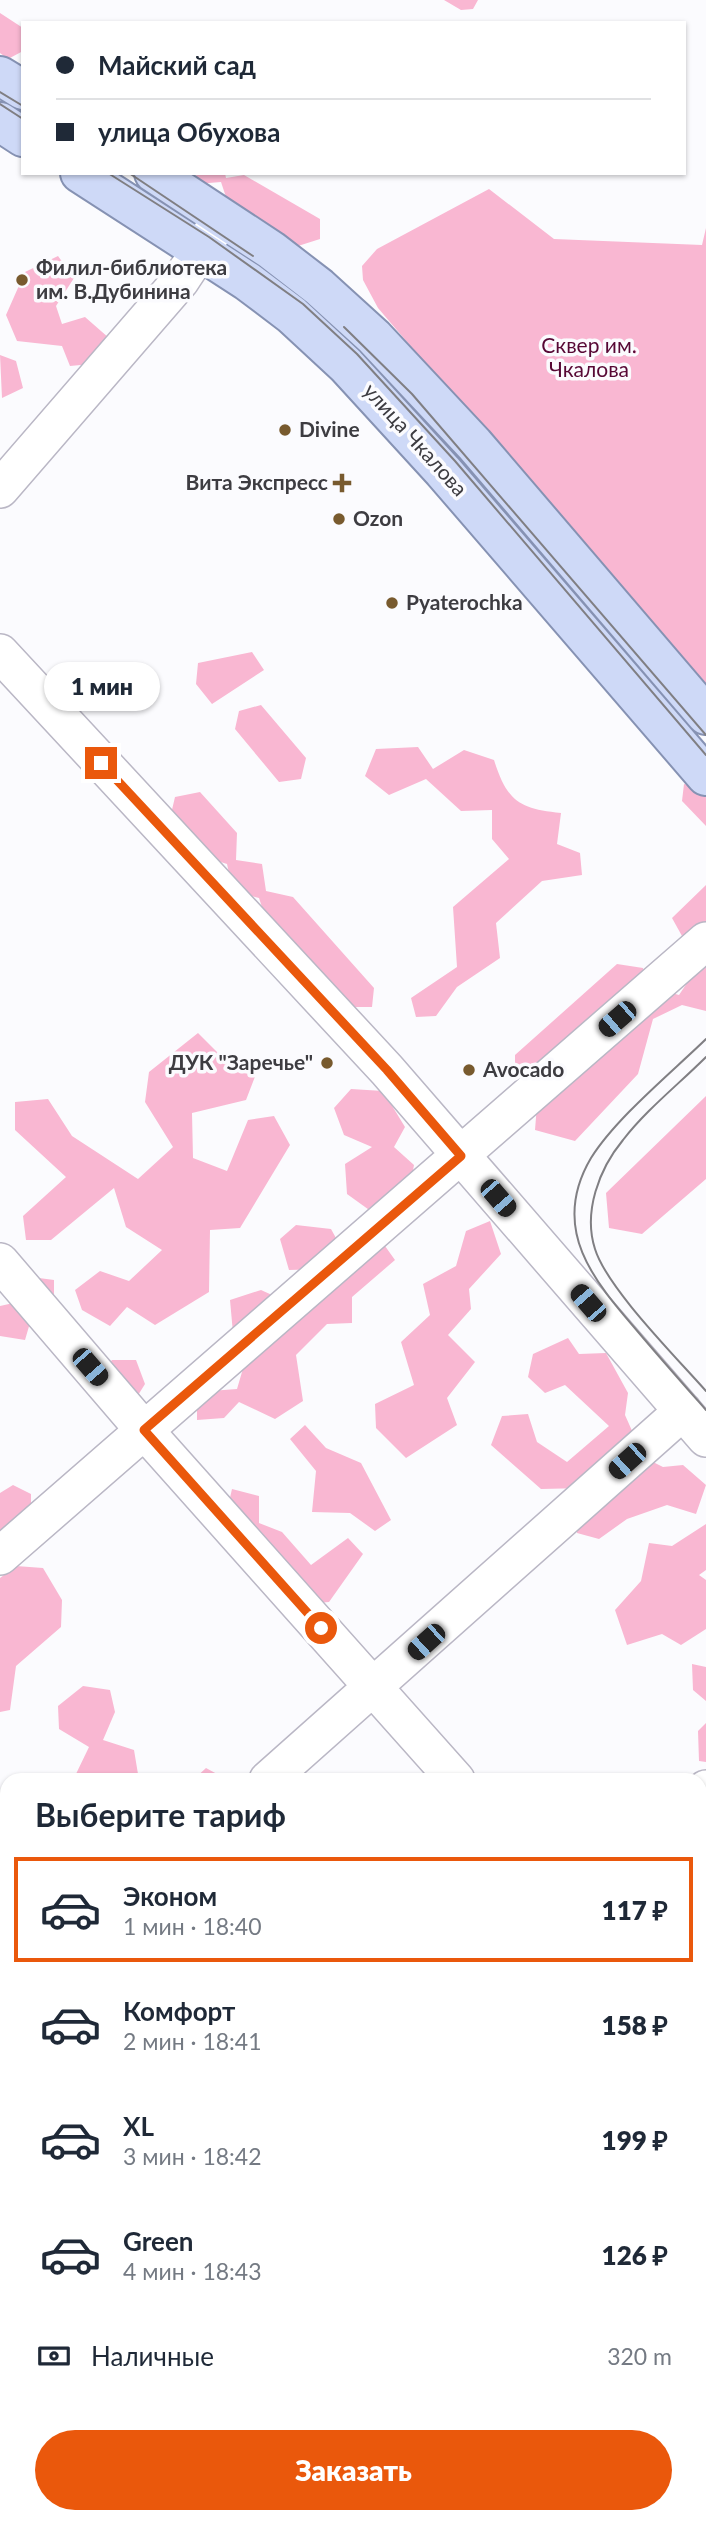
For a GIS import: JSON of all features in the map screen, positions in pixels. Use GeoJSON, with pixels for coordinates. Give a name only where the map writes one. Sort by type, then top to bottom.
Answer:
{"type":"FeatureCollection","features":[{"type":"Feature","properties":{"kind":"main road"},"geometry":{"type":"LineString","coordinates":[[0,76],[21,89]]}},
{"type":"Feature","properties":{"kind":"main road"},"geometry":{"type":"LineString","coordinates":[[0,122],[21,136]]}},
{"type":"Feature","properties":{"kind":"main road","name":"улица Чкалова"},"geometry":{"type":"LineString","coordinates":[[83,175],[200,250],[292,315],[393,413],[701,771]]}},
{"type":"Feature","properties":{"kind":"main road","name":"улица Чкалова"},"geometry":{"type":"LineString","coordinates":[[156,175],[222,217],[337,303],[422,385],[706,715]]}},
{"type":"Feature","properties":{"kind":"street"},"geometry":{"type":"LineString","coordinates":[[0,489],[180,281],[222,217]]}},
{"type":"Feature","properties":{"kind":"street"},"geometry":{"type":"LineString","coordinates":[[0,653],[387,1070],[694,1425],[374,1688],[276,1773]]}},
{"type":"Feature","properties":{"kind":"street"},"geometry":{"type":"LineString","coordinates":[[0,1556],[706,941]]}},
{"type":"Feature","properties":{"kind":"street"},"geometry":{"type":"LineString","coordinates":[[0,1262],[144,1430],[450,1773]]}},
{"type":"Feature","properties":{"kind":"green space"},"geometry":{"type":"Polygon","coordinates":[[[444,0],[478,0],[473,9],[461,10],[444,0]]]}},
{"type":"Feature","properties":{"kind":"green space"},"geometry":{"type":"Polygon","coordinates":[[[0,13],[21,27],[21,52],[8,59],[0,53],[0,13]]]}},
{"type":"Feature","properties":{"kind":"green space"},"geometry":{"type":"Polygon","coordinates":[[[196,175],[225,175],[226,178],[244,175],[320,219],[320,239],[298,246],[228,203],[221,182],[197,184],[196,175]]]}},
{"type":"Feature","properties":{"kind":"green space","name":"Сквер им. Чкалова"},"geometry":{"type":"Polygon","coordinates":[[[489,189],[554,239],[702,245],[706,228],[706,692],[378,308],[363,280],[362,266],[377,249],[489,189]]]}},
{"type":"Feature","properties":{"kind":"green space"},"geometry":{"type":"Polygon","coordinates":[[[58,256],[74,278],[56,306],[62,324],[85,317],[109,338],[91,364],[70,366],[62,346],[17,341],[6,315],[25,272],[58,256]]]}},
{"type":"Feature","properties":{"kind":"green space"},"geometry":{"type":"Polygon","coordinates":[[[0,355],[16,361],[23,388],[2,398],[0,355]]]}},
{"type":"Feature","properties":{"kind":"green space"},"geometry":{"type":"Polygon","coordinates":[[[252,652],[264,670],[212,704],[196,684],[198,663],[252,652]]]}},
{"type":"Feature","properties":{"kind":"green space"},"geometry":{"type":"Polygon","coordinates":[[[261,705],[306,758],[301,779],[279,782],[235,729],[239,711],[261,705]]]}},
{"type":"Feature","properties":{"kind":"green space"},"geometry":{"type":"Polygon","coordinates":[[[418,747],[433,769],[464,750],[494,760],[504,785],[517,800],[535,809],[561,813],[557,844],[580,853],[582,875],[542,881],[496,923],[500,958],[457,987],[436,1016],[416,1017],[411,998],[457,967],[453,907],[509,859],[492,839],[492,810],[461,811],[426,779],[389,795],[365,776],[376,749],[418,747]]]}},
{"type":"Feature","properties":{"kind":"green space"},"geometry":{"type":"Polygon","coordinates":[[[684,784],[703,788],[706,792],[706,826],[682,801],[684,784]]]}},
{"type":"Feature","properties":{"kind":"green space"},"geometry":{"type":"Polygon","coordinates":[[[200,792],[237,833],[236,860],[262,864],[266,891],[293,897],[374,988],[372,1007],[350,1007],[267,922],[259,898],[233,891],[227,864],[205,857],[171,814],[175,797],[200,792]]]}},
{"type":"Feature","properties":{"kind":"green space"},"geometry":{"type":"Polygon","coordinates":[[[706,885],[706,932],[682,936],[672,918],[706,885]]]}},
{"type":"Feature","properties":{"kind":"green space"},"geometry":{"type":"Polygon","coordinates":[[[701,962],[706,962],[706,1011],[682,1005],[653,1019],[638,1074],[575,1141],[535,1130],[538,1092],[515,1078],[515,1055],[617,964],[643,968],[647,986],[679,995],[701,962]]]}},
{"type":"Feature","properties":{"kind":"green space"},"geometry":{"type":"Polygon","coordinates":[[[198,1033],[217,1052],[261,1061],[246,1100],[192,1113],[193,1158],[227,1171],[248,1120],[274,1116],[290,1145],[240,1228],[210,1230],[209,1292],[155,1325],[127,1307],[110,1326],[82,1310],[75,1290],[100,1271],[129,1281],[162,1250],[126,1227],[114,1188],[51,1240],[26,1240],[23,1216],[66,1177],[15,1130],[15,1102],[48,1099],[72,1136],[138,1179],[173,1147],[145,1102],[149,1072],[198,1033]]]}},
{"type":"Feature","properties":{"kind":"green space"},"geometry":{"type":"Polygon","coordinates":[[[351,1089],[383,1091],[405,1127],[394,1147],[414,1165],[408,1198],[372,1212],[347,1194],[345,1164],[372,1147],[344,1135],[334,1108],[351,1089]]]}},
{"type":"Feature","properties":{"kind":"green space"},"geometry":{"type":"Polygon","coordinates":[[[706,1096],[706,1179],[642,1234],[609,1228],[606,1193],[706,1096]]]}},
{"type":"Feature","properties":{"kind":"green space"},"geometry":{"type":"Polygon","coordinates":[[[490,1221],[501,1254],[469,1289],[471,1309],[448,1335],[475,1362],[447,1398],[457,1425],[406,1458],[376,1428],[375,1404],[414,1385],[401,1342],[430,1315],[423,1284],[456,1266],[466,1231],[490,1221]]]}},
{"type":"Feature","properties":{"kind":"green space"},"geometry":{"type":"Polygon","coordinates":[[[296,1225],[331,1229],[342,1249],[322,1269],[289,1270],[280,1239],[296,1225]]]}},
{"type":"Feature","properties":{"kind":"green space"},"geometry":{"type":"Polygon","coordinates":[[[385,1246],[395,1260],[352,1297],[352,1323],[327,1324],[296,1355],[303,1401],[275,1419],[239,1402],[224,1418],[197,1420],[197,1392],[237,1389],[247,1355],[233,1333],[230,1300],[261,1290],[294,1305],[316,1286],[337,1286],[385,1246]]]}},
{"type":"Feature","properties":{"kind":"green space"},"geometry":{"type":"Polygon","coordinates":[[[24,1276],[54,1280],[54,1312],[32,1316],[25,1340],[0,1336],[0,1306],[18,1302],[24,1276]]]}},
{"type":"Feature","properties":{"kind":"green space"},"geometry":{"type":"Polygon","coordinates":[[[568,1338],[579,1354],[606,1353],[628,1393],[625,1415],[637,1442],[585,1488],[541,1489],[491,1445],[502,1416],[528,1414],[537,1442],[567,1462],[609,1426],[565,1385],[545,1393],[528,1377],[533,1354],[568,1338]]]}},
{"type":"Feature","properties":{"kind":"green space"},"geometry":{"type":"Polygon","coordinates":[[[112,1360],[136,1360],[145,1384],[135,1400],[94,1380],[112,1360]]]}},
{"type":"Feature","properties":{"kind":"green space"},"geometry":{"type":"Polygon","coordinates":[[[305,1425],[326,1448],[361,1463],[391,1520],[375,1531],[350,1513],[312,1512],[316,1471],[290,1439],[305,1425]]]}},
{"type":"Feature","properties":{"kind":"green space"},"geometry":{"type":"Polygon","coordinates":[[[641,1456],[663,1467],[683,1465],[706,1485],[696,1514],[667,1505],[627,1519],[599,1539],[577,1533],[577,1512],[641,1456]]]}},
{"type":"Feature","properties":{"kind":"green space"},"geometry":{"type":"Polygon","coordinates":[[[13,1485],[31,1494],[31,1514],[8,1532],[0,1531],[0,1493],[13,1485]]]}},
{"type":"Feature","properties":{"kind":"green space"},"geometry":{"type":"Polygon","coordinates":[[[232,1489],[259,1496],[259,1523],[282,1532],[311,1565],[348,1538],[363,1554],[329,1602],[307,1604],[226,1515],[232,1489]]]}},
{"type":"Feature","properties":{"kind":"green space"},"geometry":{"type":"Polygon","coordinates":[[[706,1524],[706,1570],[699,1575],[706,1580],[706,1629],[681,1645],[662,1634],[627,1645],[615,1610],[641,1581],[649,1543],[672,1546],[706,1524]]]}},
{"type":"Feature","properties":{"kind":"green space"},"geometry":{"type":"Polygon","coordinates":[[[16,1566],[43,1568],[62,1600],[61,1627],[16,1666],[10,1710],[0,1712],[0,1578],[16,1566]]]}},
{"type":"Feature","properties":{"kind":"green space"},"geometry":{"type":"Polygon","coordinates":[[[692,1664],[706,1667],[706,1701],[693,1690],[692,1664]]]}},
{"type":"Feature","properties":{"kind":"green space"},"geometry":{"type":"Polygon","coordinates":[[[83,1686],[110,1690],[115,1712],[103,1740],[134,1750],[138,1773],[76,1773],[89,1747],[59,1729],[58,1706],[83,1686]]]}},
{"type":"Feature","properties":{"kind":"green space"},"geometry":{"type":"Polygon","coordinates":[[[706,1723],[706,1762],[699,1761],[698,1731],[706,1723]]]}},
{"type":"Feature","properties":{"kind":"green space"},"geometry":{"type":"Polygon","coordinates":[[[206,1768],[215,1773],[201,1773],[206,1768]]]}},
{"type":"Feature","properties":{"kind":"tram line"},"geometry":{"type":"LineString","coordinates":[[0,92],[21,105]]}},
{"type":"Feature","properties":{"kind":"tram line"},"geometry":{"type":"LineString","coordinates":[[0,104],[21,118]]}},
{"type":"Feature","properties":{"kind":"tram line"},"geometry":{"type":"LineString","coordinates":[[111,175],[209,237],[303,304],[357,354],[455,461],[706,755]]}},
{"type":"Feature","properties":{"kind":"tram line"},"geometry":{"type":"LineString","coordinates":[[132,175],[253,256]]}},
{"type":"Feature","properties":{"kind":"tram line"},"geometry":{"type":"LineString","coordinates":[[344,327],[412,394],[706,735]]}},
{"type":"Feature","properties":{"kind":"tram line"},"geometry":{"type":"LineString","coordinates":[[706,1039],[629,1112],[602,1143],[591,1158],[579,1184],[574,1208],[582,1253],[593,1273],[622,1313],[706,1410]]}},
{"type":"Feature","properties":{"kind":"tram line"},"geometry":{"type":"LineString","coordinates":[[706,1057],[642,1118],[614,1151],[600,1177],[591,1220],[595,1249],[613,1283],[706,1391]]}},
{"type":"Feature","properties":{"kind":"place","name":"Филил-библиотека им. В.Дубинина"},"geometry":{"type":"Point","coordinates":[22,280]}},
{"type":"Feature","properties":{"kind":"place","name":"Divine"},"geometry":{"type":"Point","coordinates":[285,430]}},
{"type":"Feature","properties":{"kind":"place","name":"Вита Экспресс"},"geometry":{"type":"Point","coordinates":[342,483]}},
{"type":"Feature","properties":{"kind":"place","name":"Ozon"},"geometry":{"type":"Point","coordinates":[339,519]}},
{"type":"Feature","properties":{"kind":"place","name":"Pyaterochka"},"geometry":{"type":"Point","coordinates":[392,603]}},
{"type":"Feature","properties":{"kind":"place","name":"ДУК \"Заречье\""},"geometry":{"type":"Point","coordinates":[327,1063]}},
{"type":"Feature","properties":{"kind":"place","name":"Avocado"},"geometry":{"type":"Point","coordinates":[469,1070]}},
{"type":"Feature","properties":{"kind":"route"},"geometry":{"type":"LineString","coordinates":[[101,763],[387,1070],[461,1156],[144,1430],[321,1628]]}}]}
